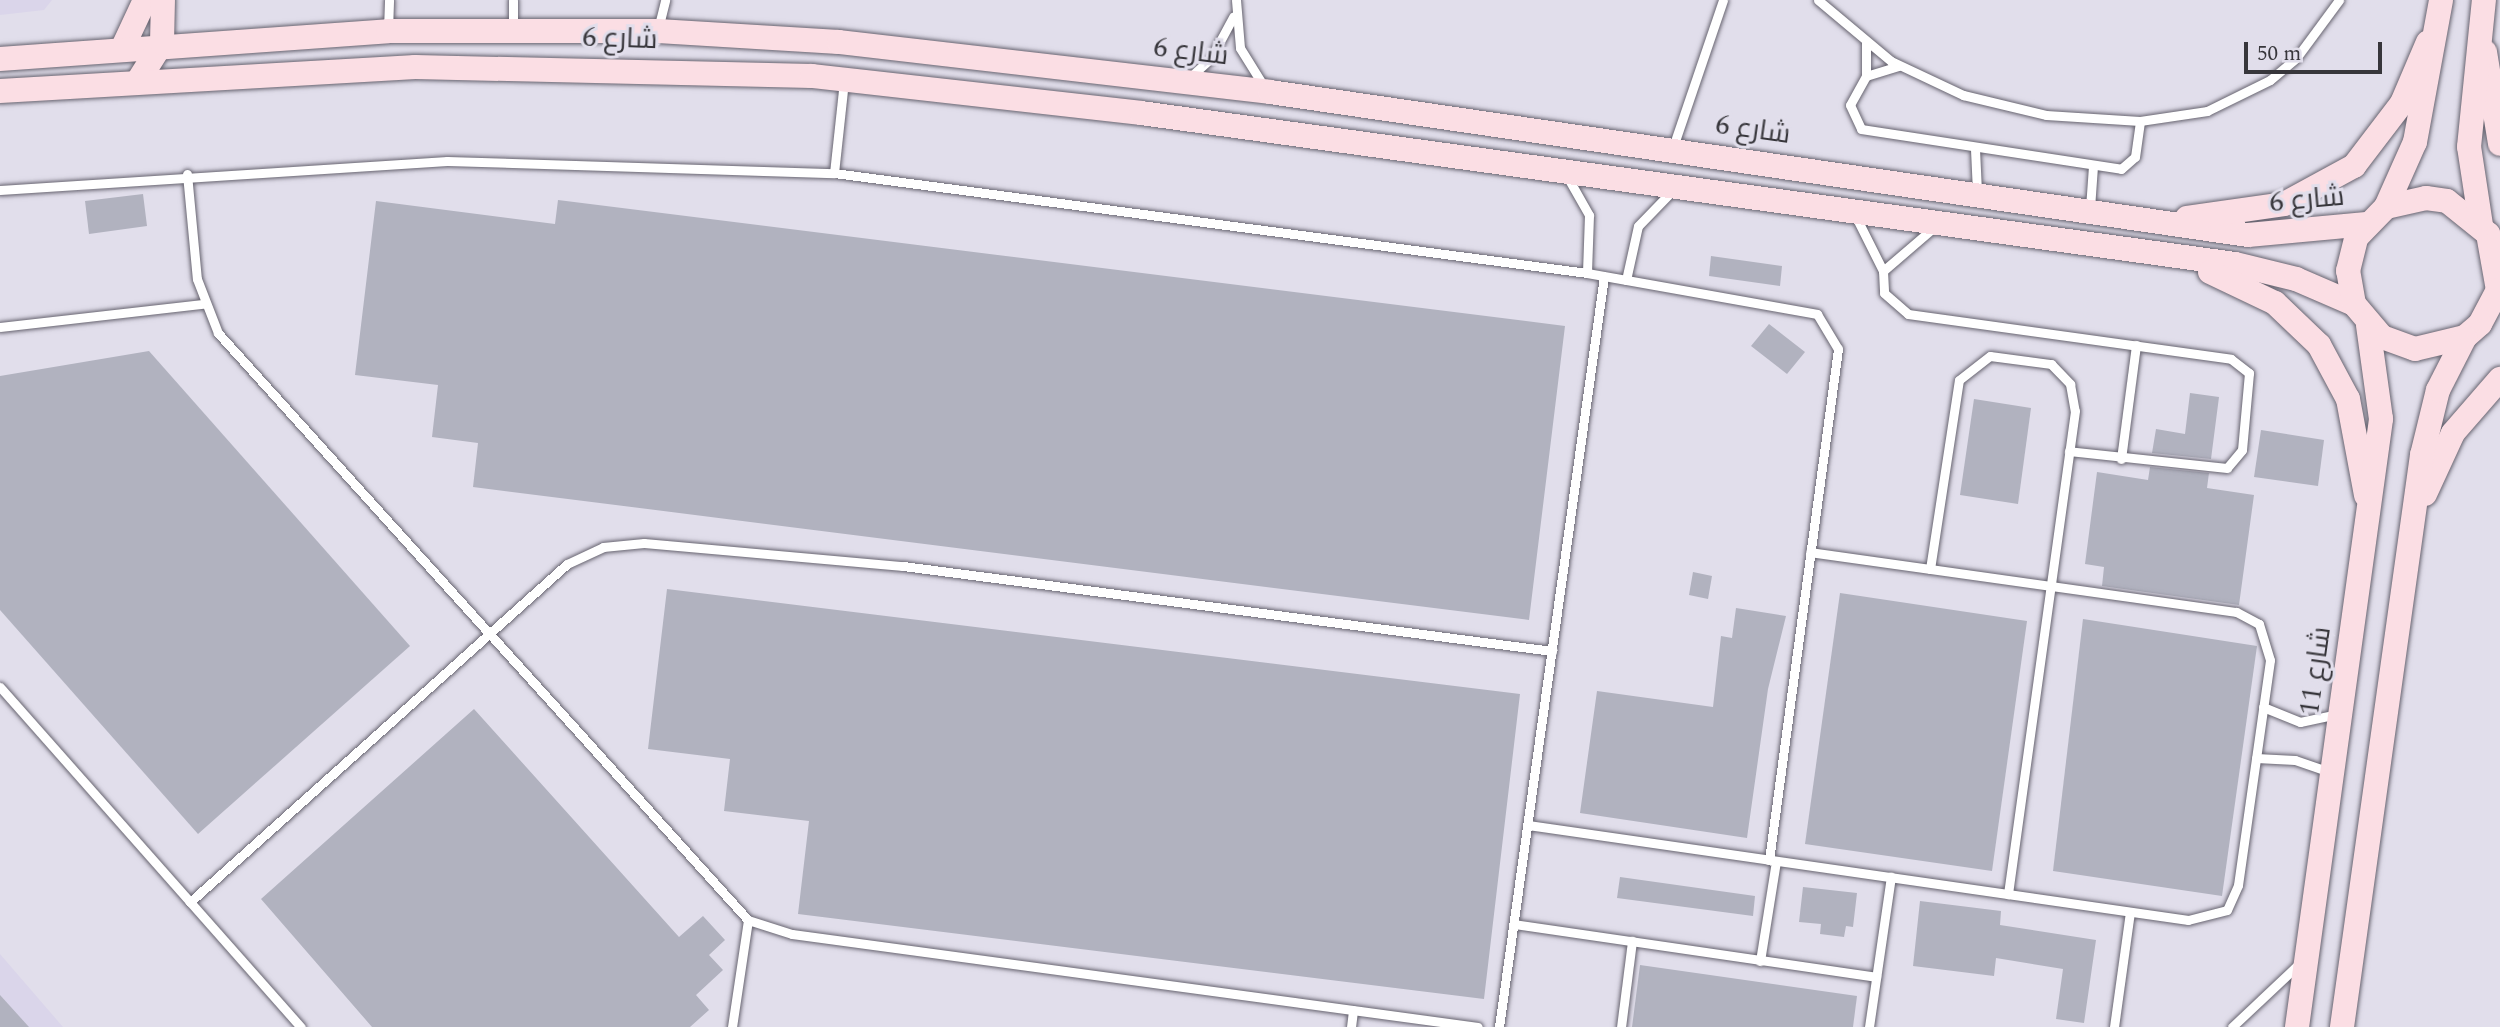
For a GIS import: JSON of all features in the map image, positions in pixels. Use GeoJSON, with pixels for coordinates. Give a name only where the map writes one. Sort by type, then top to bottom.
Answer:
{"type":"FeatureCollection","features":[{"type":"Feature","properties":{"kind":"street"},"geometry":{"type":"LineString","coordinates":[[123,47],[145,0]]}},
{"type":"Feature","properties":{"kind":"street"},"geometry":{"type":"LineString","coordinates":[[138,81],[162,43],[163,0]]}},
{"type":"Feature","properties":{"kind":"street"},"geometry":{"type":"LineString","coordinates":[[2342,1027],[2428,422],[2482,327],[2499,271],[2469,147],[2484,0]]}},
{"type":"Feature","properties":{"kind":"street"},"geometry":{"type":"LineString","coordinates":[[2168,221],[2284,204],[2354,166],[2402,103],[2440,10]]}},
{"type":"Feature","properties":{"kind":"street","name":"شارع 6"},"geometry":{"type":"LineString","coordinates":[[2386,207],[2425,108],[2440,10]]}},
{"type":"Feature","properties":{"kind":"street"},"geometry":{"type":"LineString","coordinates":[[2479,30],[2500,144]]}},
{"type":"Feature","properties":{"kind":"street","name":"شارع 6"},"geometry":{"type":"LineString","coordinates":[[0,59],[162,43],[388,31],[658,31],[927,50],[1185,81],[2090,208],[2248,235],[2366,224]]}},
{"type":"Feature","properties":{"kind":"street","name":"شارع 6"},"geometry":{"type":"LineString","coordinates":[[0,91],[138,81],[479,66],[844,79],[1559,170],[2266,270],[2354,304]]}},
{"type":"Feature","properties":{"kind":"street"},"geometry":{"type":"LineString","coordinates":[[2482,327],[2415,349],[2368,325],[2354,304],[2350,254],[2366,224],[2386,207],[2436,200],[2490,233]]}},
{"type":"Feature","properties":{"kind":"street"},"geometry":{"type":"LineString","coordinates":[[2156,254],[2249,287],[2319,345],[2348,398],[2370,511]]}},
{"type":"Feature","properties":{"kind":"street","name":"شارع 11"},"geometry":{"type":"LineString","coordinates":[[2297,1027],[2381,419],[2368,325]]}},
{"type":"Feature","properties":{"kind":"street"},"geometry":{"type":"LineString","coordinates":[[2414,513],[2453,433],[2500,379]]}},
{"type":"Feature","properties":{"kind":"lane"},"geometry":{"type":"LineString","coordinates":[[388,31],[390,0]]}},
{"type":"Feature","properties":{"kind":"lane"},"geometry":{"type":"LineString","coordinates":[[513,0],[513,30]]}},
{"type":"Feature","properties":{"kind":"lane"},"geometry":{"type":"LineString","coordinates":[[658,31],[665,0]]}},
{"type":"Feature","properties":{"kind":"lane"},"geometry":{"type":"LineString","coordinates":[[1236,0],[1240,48],[1270,92]]}},
{"type":"Feature","properties":{"kind":"lane"},"geometry":{"type":"LineString","coordinates":[[1673,148],[1723,0]]}},
{"type":"Feature","properties":{"kind":"lane"},"geometry":{"type":"LineString","coordinates":[[1818,0],[1866,42],[1899,66],[2004,107],[2140,121],[2207,111],[2270,80],[2313,39],[2339,0]]}},
{"type":"Feature","properties":{"kind":"lane"},"geometry":{"type":"LineString","coordinates":[[1185,81],[1211,58],[1235,12]]}},
{"type":"Feature","properties":{"kind":"lane"},"geometry":{"type":"LineString","coordinates":[[1866,42],[1866,76],[1850,105],[1861,129],[2093,166],[2129,166],[2140,121]]}},
{"type":"Feature","properties":{"kind":"lane"},"geometry":{"type":"LineString","coordinates":[[1866,76],[1899,66]]}},
{"type":"Feature","properties":{"kind":"lane"},"geometry":{"type":"LineString","coordinates":[[834,173],[844,79]]}},
{"type":"Feature","properties":{"kind":"lane"},"geometry":{"type":"LineString","coordinates":[[1975,149],[1977,192]]}},
{"type":"Feature","properties":{"kind":"lane"},"geometry":{"type":"LineString","coordinates":[[0,190],[187,174],[473,160],[834,173],[1587,273],[1797,306],[1817,314],[1831,330],[1837,362],[1810,552],[1760,961]]}},
{"type":"Feature","properties":{"kind":"lane"},"geometry":{"type":"LineString","coordinates":[[2090,208],[2093,166]]}},
{"type":"Feature","properties":{"kind":"lane"},"geometry":{"type":"LineString","coordinates":[[1559,170],[1589,215],[1587,273]]}},
{"type":"Feature","properties":{"kind":"lane"},"geometry":{"type":"LineString","coordinates":[[187,174],[203,304],[229,345],[487,635],[748,920],[792,934],[1478,1027]]}},
{"type":"Feature","properties":{"kind":"lane"},"geometry":{"type":"LineString","coordinates":[[1626,280],[1638,226],[1656,202],[1682,188]]}},
{"type":"Feature","properties":{"kind":"lane"},"geometry":{"type":"LineString","coordinates":[[1853,213],[1883,271],[1884,293],[1908,314],[2239,361],[2249,373],[2250,388],[2242,450],[2227,468],[2069,452]]}},
{"type":"Feature","properties":{"kind":"lane"},"geometry":{"type":"LineString","coordinates":[[1883,271],[1940,224]]}},
{"type":"Feature","properties":{"kind":"lane"},"geometry":{"type":"LineString","coordinates":[[1499,1027],[1604,276]]}},
{"type":"Feature","properties":{"kind":"lane"},"geometry":{"type":"LineString","coordinates":[[0,327],[203,304]]}},
{"type":"Feature","properties":{"kind":"lane"},"geometry":{"type":"LineString","coordinates":[[2121,459],[2136,345]]}},
{"type":"Feature","properties":{"kind":"lane"},"geometry":{"type":"LineString","coordinates":[[1930,569],[1956,393],[1967,369],[2003,355],[2038,359],[2062,372],[2074,397],[2069,452],[2008,894]]}},
{"type":"Feature","properties":{"kind":"lane"},"geometry":{"type":"LineString","coordinates":[[190,902],[566,564],[603,547],[644,543],[903,566],[1552,651]]}},
{"type":"Feature","properties":{"kind":"lane"},"geometry":{"type":"LineString","coordinates":[[1528,825],[2202,922],[2227,911],[2238,885],[2271,647],[2249,616],[1810,552]]}},
{"type":"Feature","properties":{"kind":"lane"},"geometry":{"type":"LineString","coordinates":[[0,687],[301,1027]]}},
{"type":"Feature","properties":{"kind":"lane"},"geometry":{"type":"LineString","coordinates":[[2263,707],[2300,722],[2339,713]]}},
{"type":"Feature","properties":{"kind":"lane"},"geometry":{"type":"LineString","coordinates":[[2256,758],[2295,760],[2331,774]]}},
{"type":"Feature","properties":{"kind":"lane"},"geometry":{"type":"LineString","coordinates":[[1869,1027],[1891,877]]}},
{"type":"Feature","properties":{"kind":"lane"},"geometry":{"type":"LineString","coordinates":[[2114,1027],[2130,912]]}},
{"type":"Feature","properties":{"kind":"lane"},"geometry":{"type":"LineString","coordinates":[[732,1027],[748,920]]}},
{"type":"Feature","properties":{"kind":"lane"},"geometry":{"type":"LineString","coordinates":[[1514,924],[1877,977]]}},
{"type":"Feature","properties":{"kind":"lane"},"geometry":{"type":"LineString","coordinates":[[1620,1027],[1632,942]]}},
{"type":"Feature","properties":{"kind":"lane"},"geometry":{"type":"LineString","coordinates":[[2231,1027],[2306,956]]}},
{"type":"Feature","properties":{"kind":"lane"},"geometry":{"type":"LineString","coordinates":[[1351,1027],[1353,1010]]}},
{"type":"Feature","properties":{"kind":"shaded area"},"geometry":{"type":"Polygon","coordinates":[[[0,0],[52,0],[44,10],[0,15],[0,0]]]}},
{"type":"Feature","properties":{"kind":"shaded area"},"geometry":{"type":"Polygon","coordinates":[[[0,954],[63,1027],[0,1027],[0,954]]]}},
{"type":"Feature","properties":{"kind":"building"},"geometry":{"type":"Polygon","coordinates":[[[143,194],[147,226],[89,234],[85,201],[143,194]]]}},
{"type":"Feature","properties":{"kind":"building"},"geometry":{"type":"Polygon","coordinates":[[[558,200],[1565,326],[1529,620],[473,487],[478,443],[432,437],[438,385],[355,375],[376,201],[555,224],[558,200]]]}},
{"type":"Feature","properties":{"kind":"building"},"geometry":{"type":"Polygon","coordinates":[[[1711,256],[1782,266],[1780,286],[1709,276],[1711,256]]]}},
{"type":"Feature","properties":{"kind":"building"},"geometry":{"type":"Polygon","coordinates":[[[1769,324],[1805,352],[1787,374],[1751,346],[1769,324]]]}},
{"type":"Feature","properties":{"kind":"building"},"geometry":{"type":"Polygon","coordinates":[[[149,351],[410,646],[198,834],[0,610],[0,376],[149,351]]]}},
{"type":"Feature","properties":{"kind":"building"},"geometry":{"type":"Polygon","coordinates":[[[2190,393],[2219,397],[2211,459],[2152,453],[2156,429],[2185,434],[2190,393]]]}},
{"type":"Feature","properties":{"kind":"building"},"geometry":{"type":"Polygon","coordinates":[[[1974,399],[2031,408],[2018,504],[1960,495],[1974,399]]]}},
{"type":"Feature","properties":{"kind":"building"},"geometry":{"type":"Polygon","coordinates":[[[2261,430],[2324,440],[2318,486],[2254,477],[2261,430]]]}},
{"type":"Feature","properties":{"kind":"building"},"geometry":{"type":"Polygon","coordinates":[[[2150,467],[2209,473],[2207,488],[2254,495],[2239,605],[2102,586],[2104,567],[2085,564],[2097,472],[2148,480],[2150,467]]]}},
{"type":"Feature","properties":{"kind":"building"},"geometry":{"type":"Polygon","coordinates":[[[1693,572],[1712,576],[1708,599],[1689,595],[1693,572]]]}},
{"type":"Feature","properties":{"kind":"building"},"geometry":{"type":"Polygon","coordinates":[[[667,589],[1520,694],[1484,999],[798,914],[809,821],[724,811],[730,759],[648,749],[667,589]]]}},
{"type":"Feature","properties":{"kind":"building"},"geometry":{"type":"Polygon","coordinates":[[[1840,593],[2027,621],[1992,871],[1805,844],[1840,593]]]}},
{"type":"Feature","properties":{"kind":"building"},"geometry":{"type":"Polygon","coordinates":[[[1736,608],[1786,616],[1768,689],[1747,838],[1580,813],[1597,691],[1713,707],[1721,636],[1732,638],[1736,608]]]}},
{"type":"Feature","properties":{"kind":"building"},"geometry":{"type":"Polygon","coordinates":[[[2083,619],[2257,646],[2222,896],[2053,871],[2083,619]]]}},
{"type":"Feature","properties":{"kind":"building"},"geometry":{"type":"Polygon","coordinates":[[[474,709],[679,937],[703,916],[725,940],[709,955],[723,970],[696,995],[709,1010],[690,1027],[372,1027],[261,899],[474,709]]]}},
{"type":"Feature","properties":{"kind":"building"},"geometry":{"type":"Polygon","coordinates":[[[1620,877],[1755,896],[1753,916],[1617,898],[1620,877]]]}},
{"type":"Feature","properties":{"kind":"building"},"geometry":{"type":"Polygon","coordinates":[[[1803,887],[1857,893],[1853,927],[1846,926],[1844,937],[1820,934],[1821,924],[1799,922],[1803,887]]]}},
{"type":"Feature","properties":{"kind":"building"},"geometry":{"type":"Polygon","coordinates":[[[1920,901],[2001,911],[2000,925],[2096,940],[2084,1023],[2056,1019],[2063,969],[1996,958],[1994,976],[1913,966],[1920,901]]]}},
{"type":"Feature","properties":{"kind":"building"},"geometry":{"type":"Polygon","coordinates":[[[1640,965],[1857,996],[1853,1027],[1632,1027],[1640,965]]]}},
{"type":"Feature","properties":{"kind":"building"},"geometry":{"type":"Polygon","coordinates":[[[0,995],[29,1027],[0,1027],[0,995]]]}}]}
